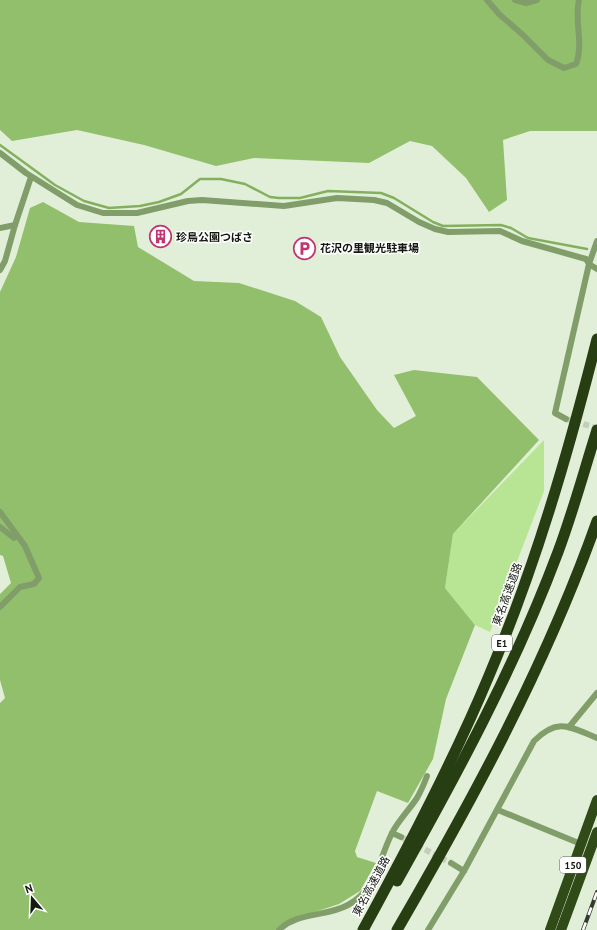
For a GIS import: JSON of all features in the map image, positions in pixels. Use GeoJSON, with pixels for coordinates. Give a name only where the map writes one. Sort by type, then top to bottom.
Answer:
{"type":"FeatureCollection","features":[{"type":"Feature","properties":{"kind":"highway","name":"東名高速道路"},"geometry":{"type":"LineString","coordinates":[[363,930],[453,758],[508,628],[554,498],[569,448],[597,339]]}},
{"type":"Feature","properties":{"kind":"highway","name":"東名高速道路"},"geometry":{"type":"LineString","coordinates":[[368,930],[464,762],[502,684],[558,552],[597,430]]}},
{"type":"Feature","properties":{"kind":"highway"},"geometry":{"type":"LineString","coordinates":[[397,930],[483,778],[558,617],[597,521]]}},
{"type":"Feature","properties":{"kind":"highway","name":"150"},"geometry":{"type":"LineString","coordinates":[[550,930],[597,800]]}},
{"type":"Feature","properties":{"kind":"highway","name":"150"},"geometry":{"type":"LineString","coordinates":[[561,930],[597,832]]}},
{"type":"Feature","properties":{"kind":"street"},"geometry":{"type":"LineString","coordinates":[[487,0],[499,14],[523,34],[548,60],[564,68],[576,64],[579,55],[576,12],[579,0]]}},
{"type":"Feature","properties":{"kind":"street"},"geometry":{"type":"LineString","coordinates":[[515,0],[526,3],[537,0]]}},
{"type":"Feature","properties":{"kind":"street"},"geometry":{"type":"LineString","coordinates":[[0,153],[77,205],[103,213],[137,213],[188,201],[202,200],[284,206],[337,198],[374,200],[387,203],[419,222],[435,229],[448,232],[500,231],[522,241],[586,259],[589,264],[597,269]]}},
{"type":"Feature","properties":{"kind":"street"},"geometry":{"type":"LineString","coordinates":[[0,270],[5,261],[15,225],[32,176]]}},
{"type":"Feature","properties":{"kind":"street"},"geometry":{"type":"LineString","coordinates":[[0,228],[15,225]]}},
{"type":"Feature","properties":{"kind":"street"},"geometry":{"type":"LineString","coordinates":[[566,419],[555,413],[589,264],[597,241]]}},
{"type":"Feature","properties":{"kind":"street"},"geometry":{"type":"LineString","coordinates":[[0,512],[24,546],[39,578],[34,584],[20,587],[0,607]]}},
{"type":"Feature","properties":{"kind":"street"},"geometry":{"type":"LineString","coordinates":[[0,527],[24,546]]}},
{"type":"Feature","properties":{"kind":"street"},"geometry":{"type":"LineString","coordinates":[[569,727],[597,693]]}},
{"type":"Feature","properties":{"kind":"street"},"geometry":{"type":"LineString","coordinates":[[428,930],[464,871],[534,741],[542,733],[552,728],[564,725],[597,738]]}},
{"type":"Feature","properties":{"kind":"street"},"geometry":{"type":"LineString","coordinates":[[279,930],[285,924],[298,919],[347,905],[360,896],[374,878],[392,833],[416,799],[427,776]]}},
{"type":"Feature","properties":{"kind":"street"},"geometry":{"type":"LineString","coordinates":[[498,810],[581,844]]}},
{"type":"Feature","properties":{"kind":"street"},"geometry":{"type":"LineString","coordinates":[[392,833],[401,837]]}},
{"type":"Feature","properties":{"kind":"street"},"geometry":{"type":"LineString","coordinates":[[451,863],[464,871]]}},
{"type":"Feature","properties":{"kind":"green space"},"geometry":{"type":"Polygon","coordinates":[[[0,0],[597,0],[597,131],[530,131],[503,140],[507,200],[489,212],[466,178],[432,146],[410,141],[369,163],[254,158],[216,166],[144,145],[77,130],[12,141],[0,130],[0,0]]]}},
{"type":"Feature","properties":{"kind":"green space"},"geometry":{"type":"Polygon","coordinates":[[[43,202],[79,222],[134,226],[138,247],[194,281],[239,283],[295,301],[321,317],[340,357],[377,410],[394,428],[416,416],[394,375],[414,370],[477,377],[539,440],[453,534],[445,588],[475,625],[446,699],[433,759],[408,803],[377,791],[355,851],[357,857],[376,863],[360,891],[339,904],[291,920],[276,930],[0,930],[0,703],[5,698],[0,680],[0,594],[11,583],[3,556],[0,555],[0,292],[16,257],[30,208],[43,202]]]}},
{"type":"Feature","properties":{"kind":"green space"},"geometry":{"type":"Polygon","coordinates":[[[544,440],[544,491],[490,632],[475,625],[445,588],[453,534],[544,440]]]}},
{"type":"Feature","properties":{"kind":"waterway"},"geometry":{"type":"LineString","coordinates":[[0,145],[55,185],[84,201],[109,208],[140,206],[159,202],[181,194],[200,179],[221,179],[245,184],[270,197],[279,198],[300,198],[328,191],[381,193],[394,198],[433,222],[443,226],[501,225],[511,228],[528,238],[587,249]]}},
{"type":"Feature","properties":{"kind":"tunnel"},"geometry":{"type":"LineString","coordinates":[[566,419],[597,428]]}},
{"type":"Feature","properties":{"kind":"tunnel"},"geometry":{"type":"LineString","coordinates":[[401,837],[451,863]]}},
{"type":"Feature","properties":{"kind":"railway"},"geometry":{"type":"LineString","coordinates":[[583,930],[597,892]]}},
{"type":"Feature","properties":{"kind":"place","name":"珍鳥公園つばさ"},"geometry":{"type":"Point","coordinates":[160,237]}},
{"type":"Feature","properties":{"kind":"place","name":"花沢の里観光駐車場"},"geometry":{"type":"Point","coordinates":[305,248]}}]}
